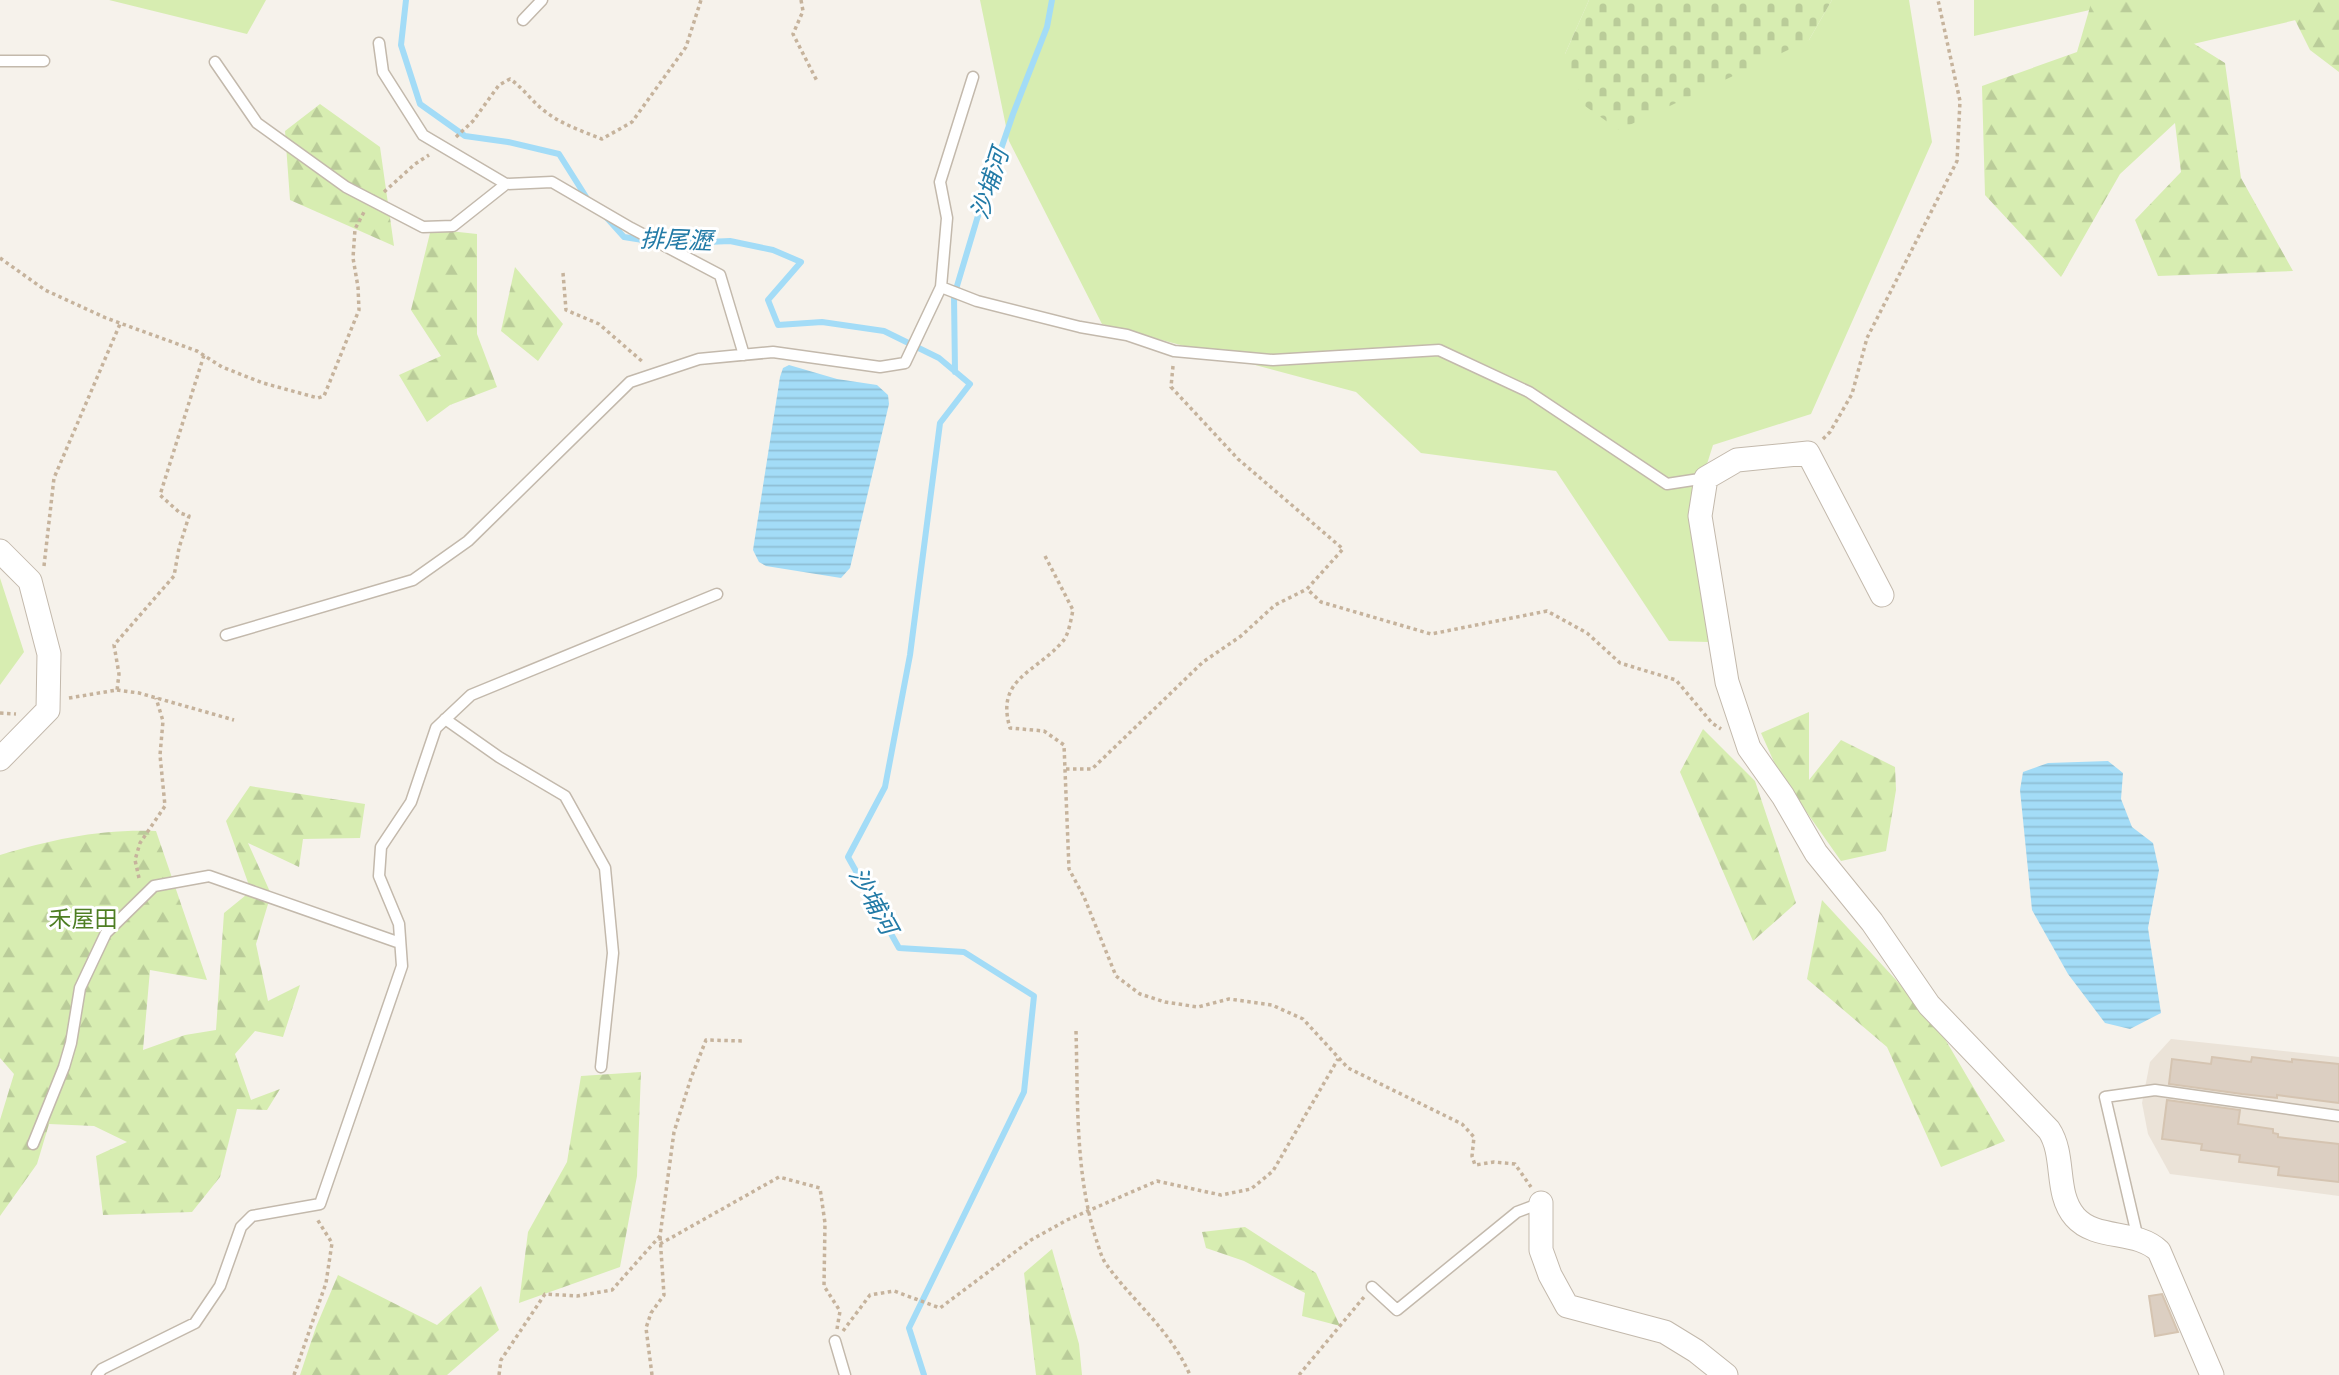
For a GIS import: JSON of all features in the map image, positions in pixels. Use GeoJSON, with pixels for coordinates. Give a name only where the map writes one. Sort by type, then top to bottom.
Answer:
{"type":"FeatureCollection","features":[{"type":"Feature","properties":{"kind":"street"},"geometry":{"type":"LineString","coordinates":[[1882,595],[1808,453],[1737,460],[1706,478],[1700,516],[1727,682],[1749,748],[1783,796],[1816,853],[1872,922],[1929,1005],[2049,1130],[2057,1148],[2064,1195],[2073,1214],[2089,1228],[2138,1240],[2154,1247],[2162,1256],[2211,1375]]}},
{"type":"Feature","properties":{"kind":"street"},"geometry":{"type":"LineString","coordinates":[[0,551],[30,581],[50,654],[48,710],[0,759]]}},
{"type":"Feature","properties":{"kind":"street"},"geometry":{"type":"LineString","coordinates":[[1541,1203],[1541,1250],[1550,1275],[1567,1306],[1665,1332],[1696,1350],[1726,1375]]}},
{"type":"Feature","properties":{"kind":"lane"},"geometry":{"type":"LineString","coordinates":[[523,20],[542,0]]}},
{"type":"Feature","properties":{"kind":"lane"},"geometry":{"type":"LineString","coordinates":[[379,43],[383,72],[423,135],[506,184],[552,182],[720,275],[744,355]]}},
{"type":"Feature","properties":{"kind":"lane"},"geometry":{"type":"LineString","coordinates":[[0,61],[44,61]]}},
{"type":"Feature","properties":{"kind":"lane"},"geometry":{"type":"LineString","coordinates":[[215,62],[257,123],[346,187],[423,227],[453,226],[506,184]]}},
{"type":"Feature","properties":{"kind":"lane"},"geometry":{"type":"LineString","coordinates":[[226,635],[413,580],[468,541],[630,382],[699,359],[773,352],[880,367],[905,363],[942,286],[947,218],[940,182],[973,77]]}},
{"type":"Feature","properties":{"kind":"lane"},"geometry":{"type":"LineString","coordinates":[[942,286],[966,296],[1080,327],[1126,335],[1174,351],[1273,360],[1439,350],[1529,392],[1667,484],[1706,478]]}},
{"type":"Feature","properties":{"kind":"lane"},"geometry":{"type":"LineString","coordinates":[[97,1375],[102,1369],[195,1323],[220,1286],[241,1227],[252,1216],[320,1204],[402,966],[399,924],[379,876],[382,848],[411,802],[436,728],[471,695],[717,594]]}},
{"type":"Feature","properties":{"kind":"lane"},"geometry":{"type":"LineString","coordinates":[[445,719],[499,757],[565,796],[605,868],[612,953],[601,1067]]}},
{"type":"Feature","properties":{"kind":"lane"},"geometry":{"type":"LineString","coordinates":[[33,1144],[64,1067],[80,988],[106,933],[154,886],[209,876],[400,943]]}},
{"type":"Feature","properties":{"kind":"lane"},"geometry":{"type":"LineString","coordinates":[[2138,1240],[2105,1097],[2155,1090],[2339,1116]]}},
{"type":"Feature","properties":{"kind":"lane"},"geometry":{"type":"LineString","coordinates":[[1373,1287],[1397,1310],[1517,1212],[1541,1203]]}},
{"type":"Feature","properties":{"kind":"lane"},"geometry":{"type":"LineString","coordinates":[[835,1341],[845,1375]]}},
{"type":"Feature","properties":{"kind":"path"},"geometry":{"type":"LineString","coordinates":[[0,258],[45,290],[120,324],[204,355],[222,367],[263,383],[318,398],[324,396],[359,310],[353,258],[355,229],[364,212],[415,164],[444,146],[473,121],[499,85],[510,79],[524,89],[542,109],[570,126],[603,139],[632,122],[686,47],[701,0]]}},
{"type":"Feature","properties":{"kind":"path"},"geometry":{"type":"LineString","coordinates":[[801,0],[803,11],[793,34],[817,81]]}},
{"type":"Feature","properties":{"kind":"path"},"geometry":{"type":"LineString","coordinates":[[1808,453],[1829,432],[1852,394],[1867,338],[1957,161],[1960,101],[1938,0]]}},
{"type":"Feature","properties":{"kind":"path"},"geometry":{"type":"LineString","coordinates":[[563,272],[566,310],[598,324],[656,374]]}},
{"type":"Feature","properties":{"kind":"path"},"geometry":{"type":"LineString","coordinates":[[44,573],[54,478],[120,324]]}},
{"type":"Feature","properties":{"kind":"path"},"geometry":{"type":"LineString","coordinates":[[1066,769],[1092,769],[1203,662],[1241,636],[1275,605],[1307,589],[1343,548],[1238,459],[1171,387],[1174,351]]}},
{"type":"Feature","properties":{"kind":"path"},"geometry":{"type":"LineString","coordinates":[[117,690],[119,674],[114,645],[174,576],[189,516],[180,513],[160,495],[204,355]]}},
{"type":"Feature","properties":{"kind":"path"},"geometry":{"type":"LineString","coordinates":[[1045,556],[1073,610],[1065,639],[1012,686],[1005,709],[1010,728],[1044,731],[1064,745],[1069,869],[1084,897],[1116,976],[1140,994],[1165,1002],[1198,1007],[1229,999],[1272,1005],[1303,1019],[1348,1068],[1462,1124],[1474,1137],[1472,1156],[1475,1165],[1494,1162],[1515,1164],[1541,1203]]}},
{"type":"Feature","properties":{"kind":"path"},"geometry":{"type":"LineString","coordinates":[[1307,589],[1321,602],[1431,634],[1547,611],[1587,633],[1620,663],[1675,680],[1712,723],[1749,748]]}},
{"type":"Feature","properties":{"kind":"path"},"geometry":{"type":"LineString","coordinates":[[48,700],[117,690],[234,720]]}},
{"type":"Feature","properties":{"kind":"path"},"geometry":{"type":"LineString","coordinates":[[143,897],[135,860],[140,843],[165,806],[160,755],[163,721],[156,698]]}},
{"type":"Feature","properties":{"kind":"path"},"geometry":{"type":"LineString","coordinates":[[1076,1031],[1078,1130],[1087,1212],[1104,1262],[1149,1312],[1181,1356],[1190,1375]]}},
{"type":"Feature","properties":{"kind":"path"},"geometry":{"type":"LineString","coordinates":[[652,1375],[646,1328],[651,1313],[664,1295],[660,1236],[674,1132],[697,1059],[706,1040],[743,1041]]}},
{"type":"Feature","properties":{"kind":"path"},"geometry":{"type":"LineString","coordinates":[[835,1341],[870,1295],[894,1291],[940,1308],[1031,1240],[1157,1181],[1221,1195],[1251,1189],[1273,1171],[1339,1058]]}},
{"type":"Feature","properties":{"kind":"path"},"geometry":{"type":"LineString","coordinates":[[660,1244],[779,1177],[820,1188],[825,1223],[824,1286],[840,1311],[835,1341]]}},
{"type":"Feature","properties":{"kind":"path"},"geometry":{"type":"LineString","coordinates":[[294,1375],[326,1283],[332,1243],[309,1206]]}},
{"type":"Feature","properties":{"kind":"path"},"geometry":{"type":"LineString","coordinates":[[499,1375],[501,1360],[545,1294],[577,1296],[612,1290],[660,1236]]}},
{"type":"Feature","properties":{"kind":"path"},"geometry":{"type":"LineString","coordinates":[[1298,1375],[1373,1287]]}},
{"type":"Feature","properties":{"kind":"shaded area"},"geometry":{"type":"Polygon","coordinates":[[[2171,1039],[2339,1057],[2339,1196],[2170,1174],[2148,1134],[2142,1103],[2150,1062],[2171,1039]]]}},
{"type":"Feature","properties":{"kind":"green space"},"geometry":{"type":"Polygon","coordinates":[[[109,0],[266,0],[247,34],[109,0]]]}},
{"type":"Feature","properties":{"kind":"green space"},"geometry":{"type":"Polygon","coordinates":[[[980,0],[1589,0],[1565,54],[1809,40],[1832,0],[1909,0],[1932,142],[1811,414],[1713,445],[1689,521],[1709,642],[1669,641],[1556,471],[1421,453],[1356,392],[1102,324],[1009,141],[980,0]]]}},
{"type":"Feature","properties":{"kind":"green space"},"geometry":{"type":"Polygon","coordinates":[[[1589,0],[1832,0],[1809,40],[1619,130],[1585,106],[1565,54],[1589,0]]]}},
{"type":"Feature","properties":{"kind":"green space"},"geometry":{"type":"Polygon","coordinates":[[[1974,0],[2339,0],[2339,10],[2193,44],[2112,5],[1974,36],[1974,0]]]}},
{"type":"Feature","properties":{"kind":"green space"},"geometry":{"type":"Polygon","coordinates":[[[2092,0],[2124,0],[2225,63],[2241,178],[2293,271],[2158,276],[2135,220],[2181,172],[2175,123],[2120,174],[2061,277],[1985,195],[1982,86],[2077,52],[2092,0]]]}},
{"type":"Feature","properties":{"kind":"green space"},"geometry":{"type":"Polygon","coordinates":[[[2285,0],[2339,0],[2339,72],[2310,50],[2285,0]]]}},
{"type":"Feature","properties":{"kind":"green space"},"geometry":{"type":"Polygon","coordinates":[[[320,104],[380,147],[394,246],[290,200],[285,131],[320,104]]]}},
{"type":"Feature","properties":{"kind":"green space"},"geometry":{"type":"Polygon","coordinates":[[[431,229],[477,234],[477,334],[497,387],[450,405],[427,422],[399,375],[441,356],[411,310],[431,229]]]}},
{"type":"Feature","properties":{"kind":"green space"},"geometry":{"type":"Polygon","coordinates":[[[515,267],[563,324],[538,361],[501,331],[515,267]]]}},
{"type":"Feature","properties":{"kind":"green space"},"geometry":{"type":"Polygon","coordinates":[[[0,578],[24,652],[0,685],[0,578]]]}},
{"type":"Feature","properties":{"kind":"green space"},"geometry":{"type":"Polygon","coordinates":[[[1809,712],[1809,780],[1841,740],[1895,767],[1896,790],[1886,851],[1841,861],[1779,773],[1761,733],[1809,712]]]}},
{"type":"Feature","properties":{"kind":"green space"},"geometry":{"type":"Polygon","coordinates":[[[1703,729],[1755,781],[1796,903],[1753,941],[1680,772],[1703,729]]]}},
{"type":"Feature","properties":{"kind":"green space","name":"禾屋田"},"geometry":{"type":"Polygon","coordinates":[[[250,786],[365,804],[360,838],[303,839],[299,867],[248,843],[271,894],[256,944],[268,1001],[300,985],[283,1037],[255,1031],[235,1054],[251,1100],[280,1089],[267,1110],[237,1109],[220,1177],[192,1212],[103,1215],[96,1156],[127,1142],[94,1126],[49,1124],[37,1164],[0,1216],[0,1120],[14,1074],[0,1058],[0,855],[77,836],[156,831],[207,980],[150,970],[143,1050],[185,1035],[216,1030],[224,913],[251,891],[226,821],[250,786]]]}},
{"type":"Feature","properties":{"kind":"green space"},"geometry":{"type":"Polygon","coordinates":[[[1822,900],[1935,1022],[2005,1141],[1941,1167],[1887,1047],[1807,979],[1822,900]]]}},
{"type":"Feature","properties":{"kind":"green space"},"geometry":{"type":"Polygon","coordinates":[[[641,1072],[637,1176],[620,1267],[519,1303],[528,1232],[567,1162],[581,1076],[641,1072]]]}},
{"type":"Feature","properties":{"kind":"green space"},"geometry":{"type":"Polygon","coordinates":[[[1245,1227],[1316,1273],[1340,1326],[1302,1316],[1305,1293],[1244,1261],[1206,1248],[1202,1232],[1245,1227]]]}},
{"type":"Feature","properties":{"kind":"green space"},"geometry":{"type":"Polygon","coordinates":[[[1052,1249],[1079,1344],[1082,1375],[1036,1375],[1024,1273],[1052,1249]]]}},
{"type":"Feature","properties":{"kind":"green space"},"geometry":{"type":"Polygon","coordinates":[[[338,1275],[437,1325],[481,1286],[499,1330],[447,1375],[300,1375],[338,1275]]]}},
{"type":"Feature","properties":{"kind":"water"},"geometry":{"type":"Polygon","coordinates":[[[789,365],[837,379],[877,385],[888,395],[889,404],[850,568],[841,578],[766,566],[759,562],[753,550],[780,377],[783,368],[789,365]]]}},
{"type":"Feature","properties":{"kind":"water"},"geometry":{"type":"Polygon","coordinates":[[[2108,761],[2123,773],[2121,799],[2132,827],[2153,843],[2159,870],[2148,928],[2161,1013],[2130,1029],[2105,1023],[2068,974],[2032,910],[2020,790],[2023,772],[2048,763],[2108,761]]]}},
{"type":"Feature","properties":{"kind":"building"},"geometry":{"type":"Polygon","coordinates":[[[2212,1057],[2251,1062],[2252,1057],[2339,1064],[2339,1103],[2169,1084],[2172,1059],[2211,1064],[2212,1057]]]}},
{"type":"Feature","properties":{"kind":"building"},"geometry":{"type":"Polygon","coordinates":[[[2167,1100],[2240,1110],[2238,1124],[2273,1129],[2273,1133],[2278,1134],[2278,1137],[2339,1144],[2339,1182],[2278,1175],[2279,1167],[2239,1162],[2240,1155],[2201,1150],[2202,1144],[2162,1139],[2167,1100]]]}},
{"type":"Feature","properties":{"kind":"building"},"geometry":{"type":"Polygon","coordinates":[[[2162,1294],[2178,1332],[2155,1336],[2149,1296],[2162,1294]]]}},
{"type":"Feature","properties":{"kind":"waterway","name":"排尾瀝"},"geometry":{"type":"LineString","coordinates":[[406,0],[401,45],[420,104],[465,136],[508,142],[559,154],[588,200]]}},
{"type":"Feature","properties":{"kind":"waterway","name":"沙埔河"},"geometry":{"type":"LineString","coordinates":[[955,372],[954,296],[1013,114],[1047,27],[1052,0]]}},
{"type":"Feature","properties":{"kind":"waterway","name":"排尾瀝"},"geometry":{"type":"LineString","coordinates":[[606,217],[624,237],[649,241]]}},
{"type":"Feature","properties":{"kind":"waterway","name":"沙埔河"},"geometry":{"type":"LineString","coordinates":[[663,244],[730,241],[773,250],[801,262],[768,300],[778,325],[822,322],[884,331],[939,358],[970,384],[940,423],[910,655],[885,787],[848,857],[899,948],[964,952],[1034,996],[1024,1092],[909,1328],[924,1375]]}}]}
